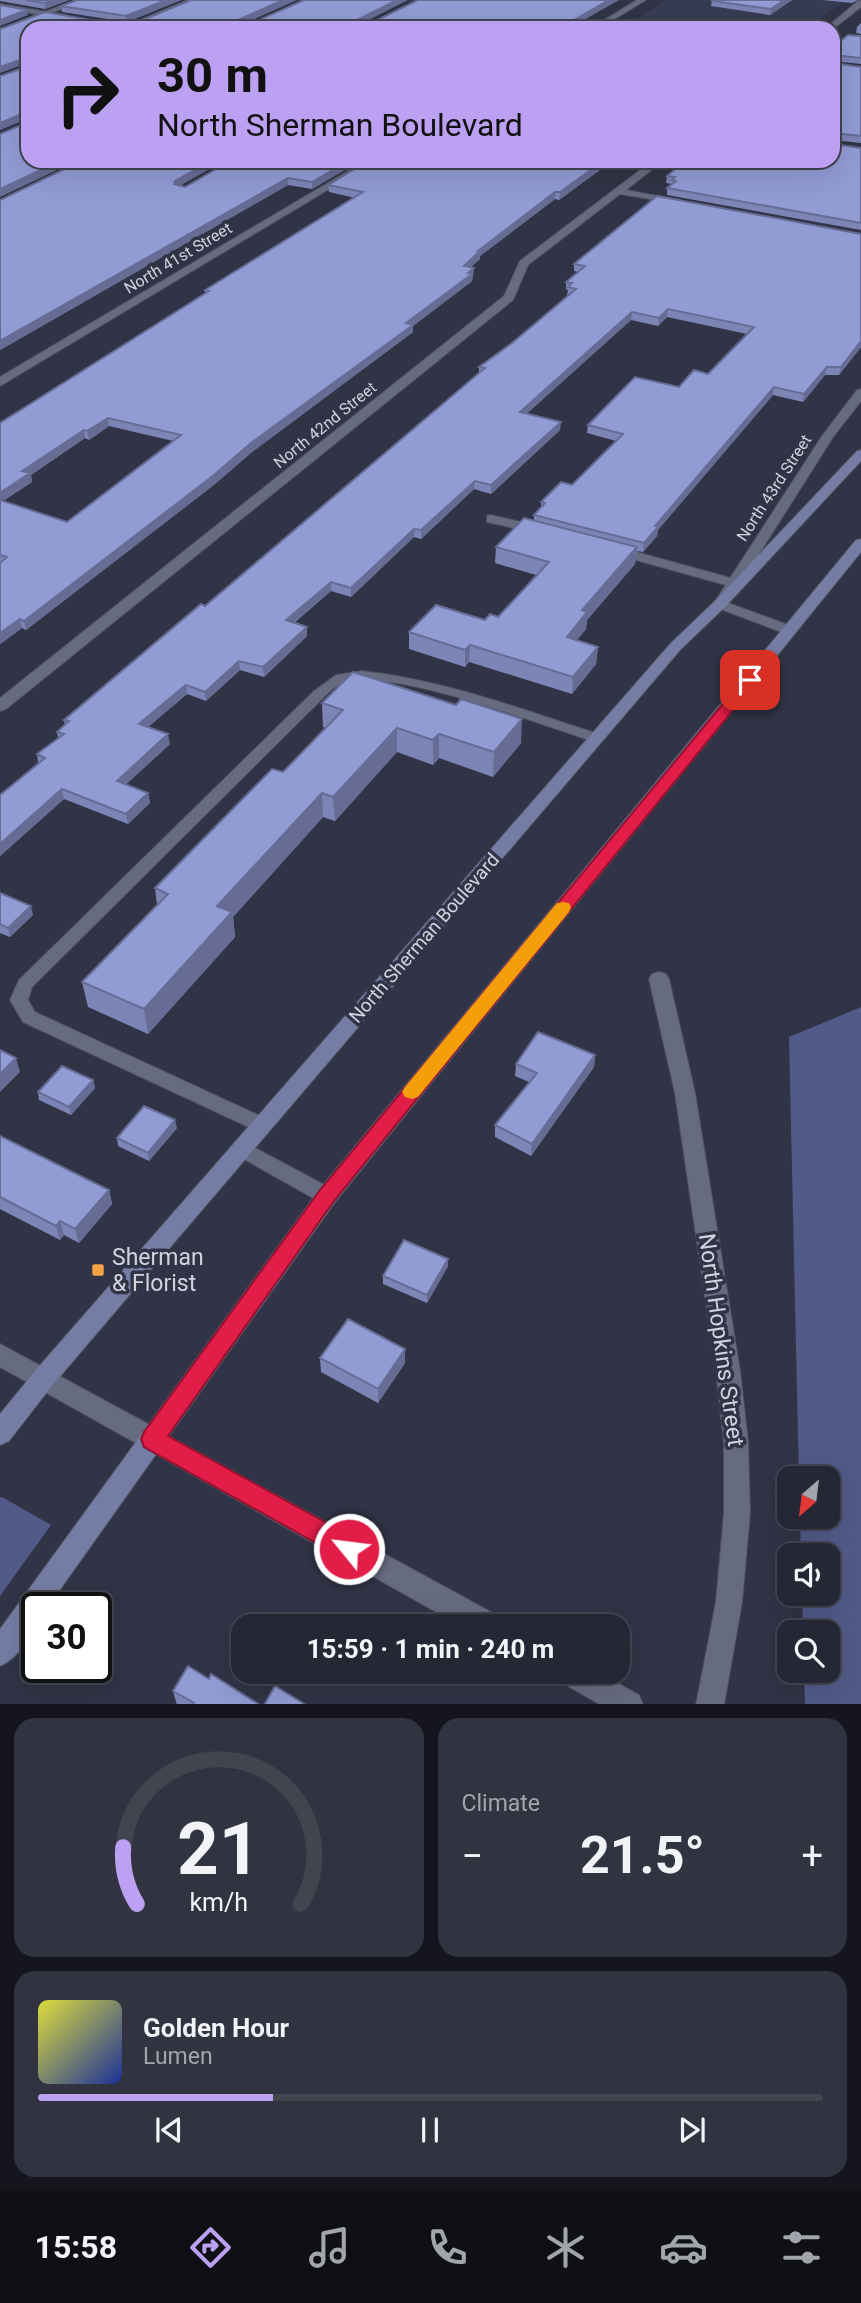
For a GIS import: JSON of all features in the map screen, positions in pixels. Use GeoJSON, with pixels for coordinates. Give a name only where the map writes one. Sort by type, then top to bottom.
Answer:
{"type":"FeatureCollection","features":[{"type":"Feature","properties":{"kind":"main road","name":"North Sherman Boulevard"},"geometry":{"type":"LineString","coordinates":[[0,1433],[43,1379],[677,646],[861,454]]}},
{"type":"Feature","properties":{"kind":"main road"},"geometry":{"type":"LineString","coordinates":[[0,1652],[327,1196],[861,543]]}},
{"type":"Feature","properties":{"kind":"street"},"geometry":{"type":"LineString","coordinates":[[146,21],[194,0]]}},
{"type":"Feature","properties":{"kind":"street"},"geometry":{"type":"LineString","coordinates":[[607,21],[642,0]]}},
{"type":"Feature","properties":{"kind":"street"},"geometry":{"type":"LineString","coordinates":[[839,21],[861,3]]}},
{"type":"Feature","properties":{"kind":"street"},"geometry":{"type":"LineString","coordinates":[[0,6],[73,18]]}},
{"type":"Feature","properties":{"kind":"street","name":"North 41st Street"},"geometry":{"type":"LineString","coordinates":[[0,383],[360,168]]}},
{"type":"Feature","properties":{"kind":"street","name":"North 42nd Street"},"geometry":{"type":"LineString","coordinates":[[0,706],[509,298],[524,263],[648,168]]}},
{"type":"Feature","properties":{"kind":"street"},"geometry":{"type":"LineString","coordinates":[[617,191],[690,205]]}},
{"type":"Feature","properties":{"kind":"street","name":"North 43rd Street"},"geometry":{"type":"LineString","coordinates":[[720,604],[828,436],[861,393]]}},
{"type":"Feature","properties":{"kind":"street","name":"North Hopkins Street"},"geometry":{"type":"LineString","coordinates":[[659,979],[685,1093],[729,1371],[736,1441],[737,1513],[729,1602],[710,1704]]}},
{"type":"Feature","properties":{"kind":"street"},"geometry":{"type":"LineString","coordinates":[[0,1355],[466,1614]]}},
{"type":"Feature","properties":{"kind":"street"},"geometry":{"type":"LineString","coordinates":[[593,1684],[629,1704]]}},
{"type":"Feature","properties":{"kind":"lane"},"geometry":{"type":"LineString","coordinates":[[25,21],[82,0]]}},
{"type":"Feature","properties":{"kind":"lane"},"geometry":{"type":"LineString","coordinates":[[0,31],[21,23]]}},
{"type":"Feature","properties":{"kind":"lane"},"geometry":{"type":"LineString","coordinates":[[491,519],[557,535]]}},
{"type":"Feature","properties":{"kind":"lane"},"geometry":{"type":"LineString","coordinates":[[607,548],[733,583]]}},
{"type":"Feature","properties":{"kind":"lane"},"geometry":{"type":"LineString","coordinates":[[720,604],[789,630]]}},
{"type":"Feature","properties":{"kind":"lane"},"geometry":{"type":"LineString","coordinates":[[262,1125],[29,1017],[19,1000],[25,984],[319,694],[340,678],[367,674],[414,682],[597,738]]}},
{"type":"Feature","properties":{"kind":"lane"},"geometry":{"type":"LineString","coordinates":[[242,1149],[327,1196]]}},
{"type":"Feature","properties":{"kind":"shaded area"},"geometry":{"type":"Polygon","coordinates":[[[666,0],[846,0],[817,21],[632,21],[666,0]]]}},
{"type":"Feature","properties":{"kind":"shaded area"},"geometry":{"type":"Polygon","coordinates":[[[861,1007],[861,1704],[805,1704],[804,1683],[840,1683],[840,1620],[803,1620],[802,1606],[840,1606],[840,1543],[801,1543],[800,1530],[840,1530],[840,1466],[799,1466],[789,1037],[861,1007]]]}},
{"type":"Feature","properties":{"kind":"shaded area"},"geometry":{"type":"Polygon","coordinates":[[[0,1498],[51,1525],[0,1596],[0,1498]]]}},
{"type":"Feature","properties":{"kind":"building"},"geometry":{"type":"Polygon","coordinates":[[[26,0],[53,0],[45,3],[26,0]]]}},
{"type":"Feature","properties":{"kind":"building"},"geometry":{"type":"Polygon","coordinates":[[[77,0],[166,0],[126,16],[61,6],[77,0]]]}},
{"type":"Feature","properties":{"kind":"building"},"geometry":{"type":"Polygon","coordinates":[[[191,0],[283,0],[238,21],[140,21],[191,0]]]}},
{"type":"Feature","properties":{"kind":"building"},"geometry":{"type":"Polygon","coordinates":[[[304,0],[397,0],[357,20],[257,21],[304,0]]]}},
{"type":"Feature","properties":{"kind":"building"},"geometry":{"type":"Polygon","coordinates":[[[418,0],[609,0],[572,21],[375,21],[418,0]]]}},
{"type":"Feature","properties":{"kind":"building"},"geometry":{"type":"Polygon","coordinates":[[[713,0],[784,0],[771,9],[713,0]]]}},
{"type":"Feature","properties":{"kind":"building"},"geometry":{"type":"Polygon","coordinates":[[[0,5],[27,10],[0,20],[0,5]]]}},
{"type":"Feature","properties":{"kind":"building"},"geometry":{"type":"Polygon","coordinates":[[[45,12],[97,21],[21,21],[45,12]]]}},
{"type":"Feature","properties":{"kind":"building"},"geometry":{"type":"Polygon","coordinates":[[[21,21],[21,60],[0,67],[0,29],[21,21]]]}},
{"type":"Feature","properties":{"kind":"building"},"geometry":{"type":"Polygon","coordinates":[[[848,35],[861,36],[861,58],[840,56],[840,42],[848,35]]]}},
{"type":"Feature","properties":{"kind":"building"},"geometry":{"type":"Polygon","coordinates":[[[840,64],[861,67],[861,136],[840,134],[840,64]]]}},
{"type":"Feature","properties":{"kind":"building"},"geometry":{"type":"Polygon","coordinates":[[[21,68],[21,114],[0,123],[0,76],[21,68]]]}},
{"type":"Feature","properties":{"kind":"building"},"geometry":{"type":"Polygon","coordinates":[[[21,125],[21,168],[45,168],[0,189],[0,134],[21,125]]]}},
{"type":"Feature","properties":{"kind":"building"},"geometry":{"type":"Polygon","coordinates":[[[840,145],[861,148],[861,223],[667,188],[676,181],[672,180],[675,177],[667,176],[677,168],[840,168],[840,145]]]}},
{"type":"Feature","properties":{"kind":"building"},"geometry":{"type":"Polygon","coordinates":[[[66,168],[198,168],[175,181],[174,184],[185,187],[218,168],[336,168],[312,182],[288,178],[0,341],[0,200],[66,168]]]}},
{"type":"Feature","properties":{"kind":"building"},"geometry":{"type":"Polygon","coordinates":[[[356,168],[593,168],[560,192],[555,192],[478,251],[464,266],[474,268],[468,273],[472,274],[406,323],[413,325],[251,443],[214,475],[24,621],[20,619],[0,633],[0,563],[7,557],[0,555],[0,500],[67,522],[181,435],[108,418],[87,431],[84,430],[22,471],[30,473],[0,493],[0,423],[209,291],[205,290],[363,192],[328,185],[356,168]]]}},
{"type":"Feature","properties":{"kind":"building"},"geometry":{"type":"Polygon","coordinates":[[[657,196],[861,234],[861,341],[841,367],[827,367],[804,394],[774,387],[655,526],[658,527],[644,543],[534,515],[545,503],[541,502],[561,482],[572,485],[623,434],[588,425],[635,377],[679,387],[694,370],[708,374],[754,327],[668,309],[659,318],[632,312],[520,412],[561,422],[491,485],[475,481],[421,530],[414,529],[351,588],[331,582],[286,620],[307,627],[263,667],[239,661],[205,692],[186,685],[139,724],[168,734],[117,781],[148,793],[126,814],[62,789],[0,844],[0,795],[45,758],[37,754],[64,734],[57,732],[69,721],[64,720],[201,604],[205,606],[485,368],[479,367],[576,289],[568,287],[572,283],[566,282],[585,266],[574,264],[657,196]]]}},
{"type":"Feature","properties":{"kind":"building"},"geometry":{"type":"Polygon","coordinates":[[[524,518],[637,547],[582,610],[587,612],[567,637],[598,647],[573,677],[470,645],[465,650],[409,632],[436,605],[485,620],[490,614],[498,617],[549,562],[496,547],[524,518]]]}},
{"type":"Feature","properties":{"kind":"building"},"geometry":{"type":"Polygon","coordinates":[[[353,672],[456,705],[461,699],[522,719],[494,752],[439,734],[433,740],[397,728],[333,797],[322,793],[217,906],[232,912],[144,1009],[82,982],[168,894],[155,888],[272,769],[283,772],[343,710],[322,703],[353,672]]]}},
{"type":"Feature","properties":{"kind":"building"},"geometry":{"type":"Polygon","coordinates":[[[0,893],[31,906],[8,928],[0,924],[0,893]]]}},
{"type":"Feature","properties":{"kind":"building"},"geometry":{"type":"Polygon","coordinates":[[[538,1032],[595,1055],[532,1144],[495,1125],[537,1073],[516,1064],[538,1032]]]}},
{"type":"Feature","properties":{"kind":"building"},"geometry":{"type":"Polygon","coordinates":[[[0,1050],[16,1058],[0,1074],[0,1050]]]}},
{"type":"Feature","properties":{"kind":"building"},"geometry":{"type":"Polygon","coordinates":[[[62,1066],[93,1080],[69,1107],[38,1092],[62,1066]]]}},
{"type":"Feature","properties":{"kind":"building"},"geometry":{"type":"Polygon","coordinates":[[[144,1106],[175,1120],[148,1153],[117,1138],[144,1106]]]}},
{"type":"Feature","properties":{"kind":"building"},"geometry":{"type":"Polygon","coordinates":[[[0,1136],[109,1190],[75,1229],[60,1221],[56,1226],[0,1197],[0,1136]]]}},
{"type":"Feature","properties":{"kind":"building"},"geometry":{"type":"Polygon","coordinates":[[[404,1240],[448,1259],[427,1295],[383,1276],[404,1240]]]}},
{"type":"Feature","properties":{"kind":"building"},"geometry":{"type":"Polygon","coordinates":[[[348,1319],[405,1349],[378,1389],[320,1358],[348,1319]]]}},
{"type":"Feature","properties":{"kind":"building"},"geometry":{"type":"Polygon","coordinates":[[[188,1666],[209,1679],[211,1674],[258,1704],[194,1704],[173,1691],[188,1666]]]}},
{"type":"Feature","properties":{"kind":"building"},"geometry":{"type":"Polygon","coordinates":[[[275,1686],[304,1704],[265,1704],[275,1686]]]}},
{"type":"Feature","properties":{"kind":"slow traffic"},"geometry":{"type":"LineString","coordinates":[[412,1092],[563,907]]}},
{"type":"Feature","properties":{"kind":"place","name":"Sherman & Florist"},"geometry":{"type":"Point","coordinates":[98,1270]}},
{"type":"Feature","properties":{"kind":"route"},"geometry":{"type":"LineString","coordinates":[[349,1549],[152,1439],[327,1196],[750,680]]}}]}
